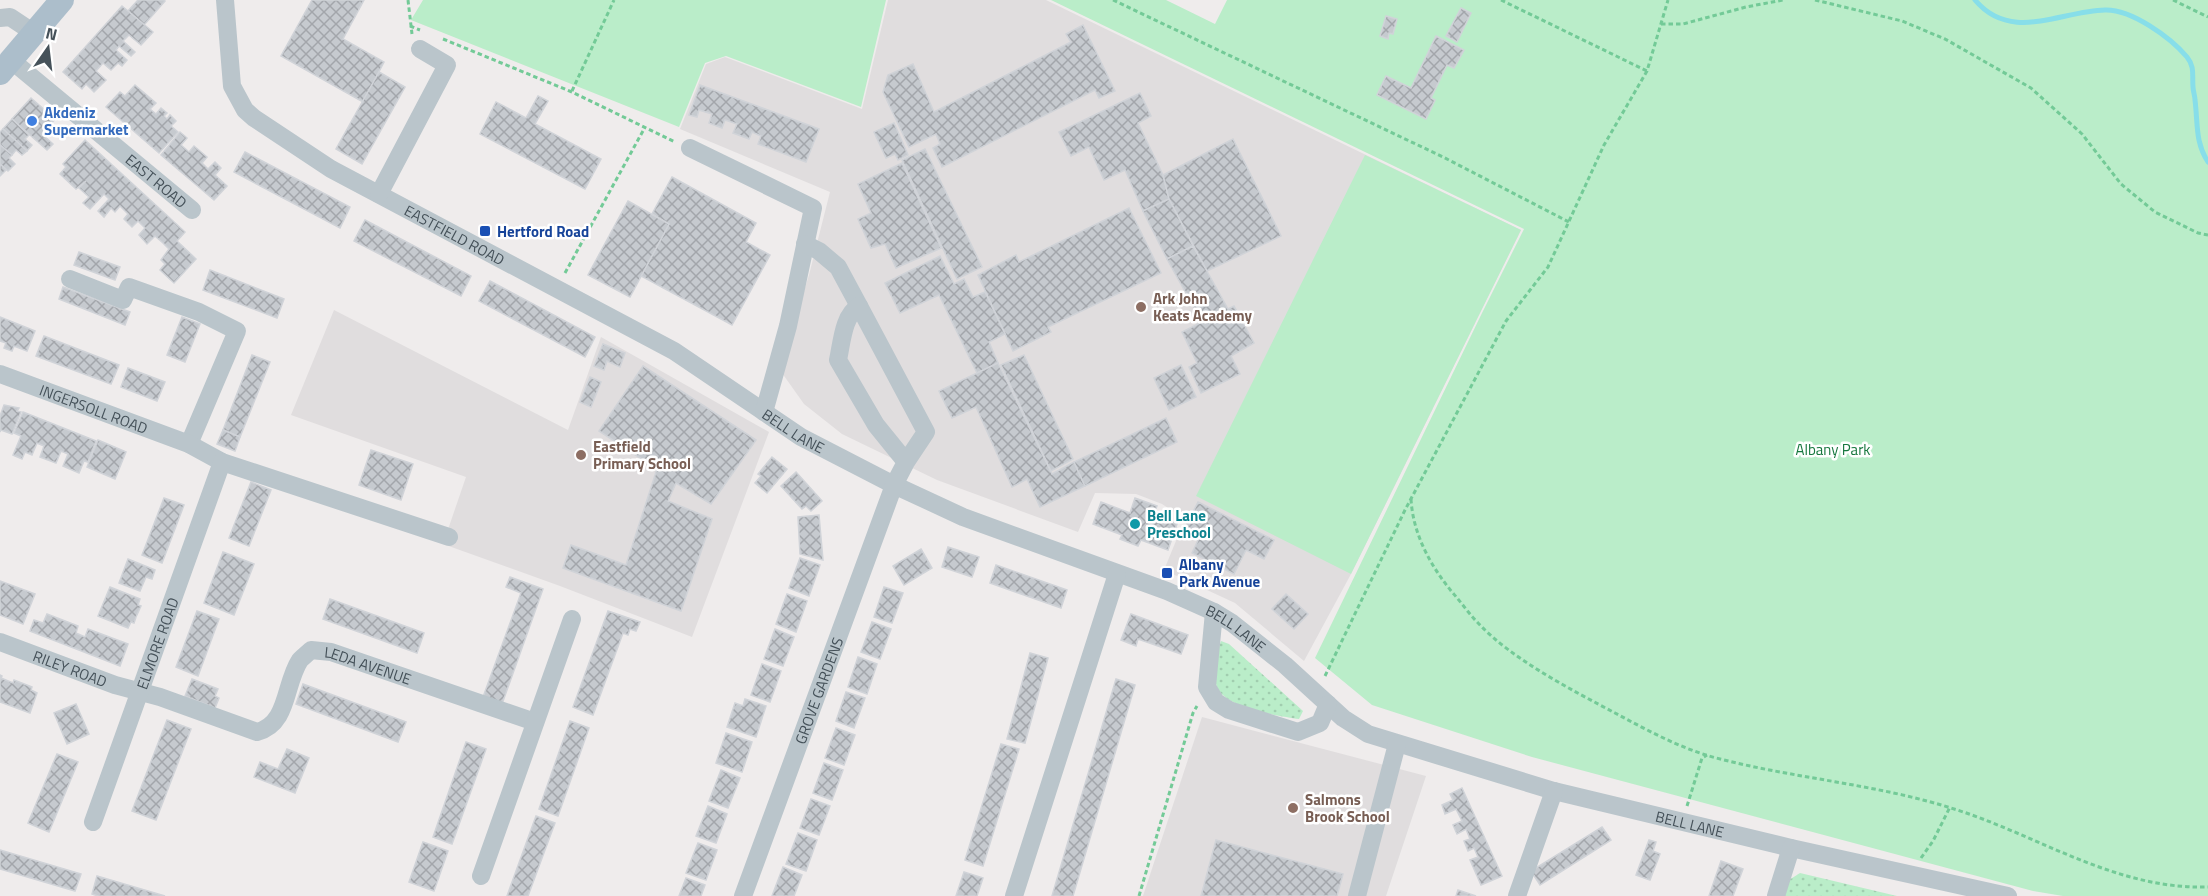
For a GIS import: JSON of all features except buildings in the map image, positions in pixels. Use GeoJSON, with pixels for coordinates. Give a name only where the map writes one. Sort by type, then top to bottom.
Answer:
{"type":"FeatureCollection","features":[{"type":"Feature","properties":{"kind":"main road"},"geometry":{"type":"LineString","coordinates":[[6,67],[62,0]]}},
{"type":"Feature","properties":{"kind":"street","name":"EASTFIELD ROAD"},"geometry":{"type":"LineString","coordinates":[[225,0],[232,86],[245,110],[263,125],[331,169],[674,351],[764,412]]}},
{"type":"Feature","properties":{"kind":"street"},"geometry":{"type":"LineString","coordinates":[[0,18],[10,17],[34,33]]}},
{"type":"Feature","properties":{"kind":"street"},"geometry":{"type":"LineString","coordinates":[[379,194],[447,65],[421,40]]}},
{"type":"Feature","properties":{"kind":"street","name":"EAST ROAD"},"geometry":{"type":"LineString","coordinates":[[6,67],[192,210]]}},
{"type":"Feature","properties":{"kind":"street","name":"BELL LANE"},"geometry":{"type":"LineString","coordinates":[[690,148],[813,208],[788,326],[764,412],[801,438],[894,486],[1006,534],[1185,598],[1214,612],[1232,623],[1285,665],[1343,718],[1368,734],[1554,791],[1791,848],[2008,896]]}},
{"type":"Feature","properties":{"kind":"street"},"geometry":{"type":"LineString","coordinates":[[805,244],[819,251],[838,267],[859,306],[852,310],[845,326],[838,360],[876,425],[906,462]]}},
{"type":"Feature","properties":{"kind":"street"},"geometry":{"type":"LineString","coordinates":[[70,279],[123,300],[129,286],[199,312],[237,331],[189,444]]}},
{"type":"Feature","properties":{"kind":"street","name":"GROVE GARDENS"},"geometry":{"type":"LineString","coordinates":[[743,896],[894,486],[906,462],[926,432],[859,306]]}},
{"type":"Feature","properties":{"kind":"street","name":"INGERSOLL ROAD"},"geometry":{"type":"LineString","coordinates":[[0,374],[189,444],[222,462],[449,537]]}},
{"type":"Feature","properties":{"kind":"street","name":"ELMORE ROAD"},"geometry":{"type":"LineString","coordinates":[[93,822],[222,462]]}},
{"type":"Feature","properties":{"kind":"street"},"geometry":{"type":"LineString","coordinates":[[1014,896],[1117,574]]}},
{"type":"Feature","properties":{"kind":"street"},"geometry":{"type":"LineString","coordinates":[[1214,612],[1207,687],[1216,702],[1229,710],[1298,732],[1320,723],[1322,699]]}},
{"type":"Feature","properties":{"kind":"street"},"geometry":{"type":"LineString","coordinates":[[481,876],[572,619]]}},
{"type":"Feature","properties":{"kind":"street","name":"RILEY ROAD"},"geometry":{"type":"LineString","coordinates":[[0,642],[141,692]]}},
{"type":"Feature","properties":{"kind":"street","name":"LEDA AVENUE"},"geometry":{"type":"LineString","coordinates":[[141,692],[257,732],[268,729],[278,719],[300,660],[311,650],[332,652],[535,722]]}},
{"type":"Feature","properties":{"kind":"street"},"geometry":{"type":"LineString","coordinates":[[1357,896],[1397,744]]}},
{"type":"Feature","properties":{"kind":"street"},"geometry":{"type":"LineString","coordinates":[[1517,896],[1554,791]]}},
{"type":"Feature","properties":{"kind":"street"},"geometry":{"type":"LineString","coordinates":[[1776,896],[1791,848]]}},
{"type":"Feature","properties":{"kind":"path"},"geometry":{"type":"LineString","coordinates":[[408,0],[410,26],[413,45],[421,40],[410,26]]}},
{"type":"Feature","properties":{"kind":"path"},"geometry":{"type":"LineString","coordinates":[[572,92],[614,0]]}},
{"type":"Feature","properties":{"kind":"path"},"geometry":{"type":"LineString","coordinates":[[1113,0],[1443,158],[1569,222]]}},
{"type":"Feature","properties":{"kind":"path"},"geometry":{"type":"LineString","coordinates":[[1501,0],[1647,71]]}},
{"type":"Feature","properties":{"kind":"path"},"geometry":{"type":"LineString","coordinates":[[1322,699],[1411,500],[1506,321],[1548,267],[1604,145],[1647,71],[1668,0]]}},
{"type":"Feature","properties":{"kind":"path"},"geometry":{"type":"LineString","coordinates":[[1661,24],[1683,24],[1746,7],[1784,0]]}},
{"type":"Feature","properties":{"kind":"path"},"geometry":{"type":"LineString","coordinates":[[1815,0],[1902,21],[1945,39],[2031,88],[2082,134],[2121,184],[2155,212],[2208,235]]}},
{"type":"Feature","properties":{"kind":"path"},"geometry":{"type":"LineString","coordinates":[[2173,0],[2208,18]]}},
{"type":"Feature","properties":{"kind":"path"},"geometry":{"type":"LineString","coordinates":[[443,40],[572,92],[690,148]]}},
{"type":"Feature","properties":{"kind":"path"},"geometry":{"type":"LineString","coordinates":[[557,288],[645,128]]}},
{"type":"Feature","properties":{"kind":"path"},"geometry":{"type":"LineString","coordinates":[[1411,500],[1415,525],[1438,574],[1486,631],[1508,649],[1592,701],[1660,737],[1707,755],[1782,774],[1915,797],[1950,807],[2097,867],[2170,885],[2208,887]]}},
{"type":"Feature","properties":{"kind":"path"},"geometry":{"type":"LineString","coordinates":[[1139,896],[1193,713],[1207,687]]}},
{"type":"Feature","properties":{"kind":"path"},"geometry":{"type":"LineString","coordinates":[[1682,822],[1702,758],[1707,755]]}},
{"type":"Feature","properties":{"kind":"path"},"geometry":{"type":"LineString","coordinates":[[1912,875],[1950,807]]}},
{"type":"Feature","properties":{"kind":"shaded area","name":"Ark John Keats Academy"},"geometry":{"type":"Polygon","coordinates":[[[888,0],[1046,0],[1521,230],[1351,574],[1304,661],[1235,603],[1164,570],[1185,519],[1162,504],[1136,494],[1095,493],[1078,532],[937,480],[842,434],[804,404],[782,373],[789,339],[809,275],[830,192],[680,129],[706,64],[725,57],[862,109],[888,0]]]}},
{"type":"Feature","properties":{"kind":"shaded area","name":"Eastfield Primary School"},"geometry":{"type":"Polygon","coordinates":[[[334,310],[568,430],[601,337],[769,432],[692,637],[443,544],[466,477],[291,415],[334,310]]]}},
{"type":"Feature","properties":{"kind":"shaded area","name":"Salmons Brook School"},"geometry":{"type":"Polygon","coordinates":[[[1202,717],[1426,776],[1386,896],[1143,896],[1202,717]]]}},
{"type":"Feature","properties":{"kind":"green space"},"geometry":{"type":"Polygon","coordinates":[[[423,0],[886,0],[861,107],[726,56],[705,63],[679,127],[411,20],[423,0]]]}},
{"type":"Feature","properties":{"kind":"green space","name":"Albany Park"},"geometry":{"type":"Polygon","coordinates":[[[1051,0],[1166,0],[1215,24],[1227,0],[2208,0],[2208,896],[2063,896],[2033,891],[1532,757],[1372,705],[1315,658],[1524,229],[1051,0]]]}},
{"type":"Feature","properties":{"kind":"green space"},"geometry":{"type":"Polygon","coordinates":[[[1365,155],[1521,230],[1351,574],[1196,496],[1365,155]]]}},
{"type":"Feature","properties":{"kind":"green space"},"geometry":{"type":"Polygon","coordinates":[[[1221,641],[1229,644],[1303,711],[1299,719],[1241,706],[1222,694],[1217,687],[1215,677],[1221,641]]]}},
{"type":"Feature","properties":{"kind":"green space"},"geometry":{"type":"Polygon","coordinates":[[[1800,873],[1897,896],[1784,896],[1789,880],[1800,873]]]}},
{"type":"Feature","properties":{"kind":"waterway"},"geometry":{"type":"LineString","coordinates":[[1975,0],[1989,13],[2004,20],[2037,22],[2105,10],[2138,19],[2160,33],[2180,49],[2191,64],[2199,140],[2208,162]]}},
{"type":"Feature","properties":{"kind":"place","name":"Akdeniz Supermarket"},"geometry":{"type":"Point","coordinates":[32,121]}},
{"type":"Feature","properties":{"kind":"place","name":"Hertford Road"},"geometry":{"type":"Point","coordinates":[485,231]}},
{"type":"Feature","properties":{"kind":"place","name":"Ark John Keats Academy"},"geometry":{"type":"Point","coordinates":[1141,307]}},
{"type":"Feature","properties":{"kind":"place","name":"Eastfield Primary School"},"geometry":{"type":"Point","coordinates":[581,455]}},
{"type":"Feature","properties":{"kind":"place","name":"Bell Lane Preschool"},"geometry":{"type":"Point","coordinates":[1135,524]}},
{"type":"Feature","properties":{"kind":"place","name":"Albany Park Avenue"},"geometry":{"type":"Point","coordinates":[1167,573]}},
{"type":"Feature","properties":{"kind":"place","name":"Salmons Brook School"},"geometry":{"type":"Point","coordinates":[1293,808]}}]}
